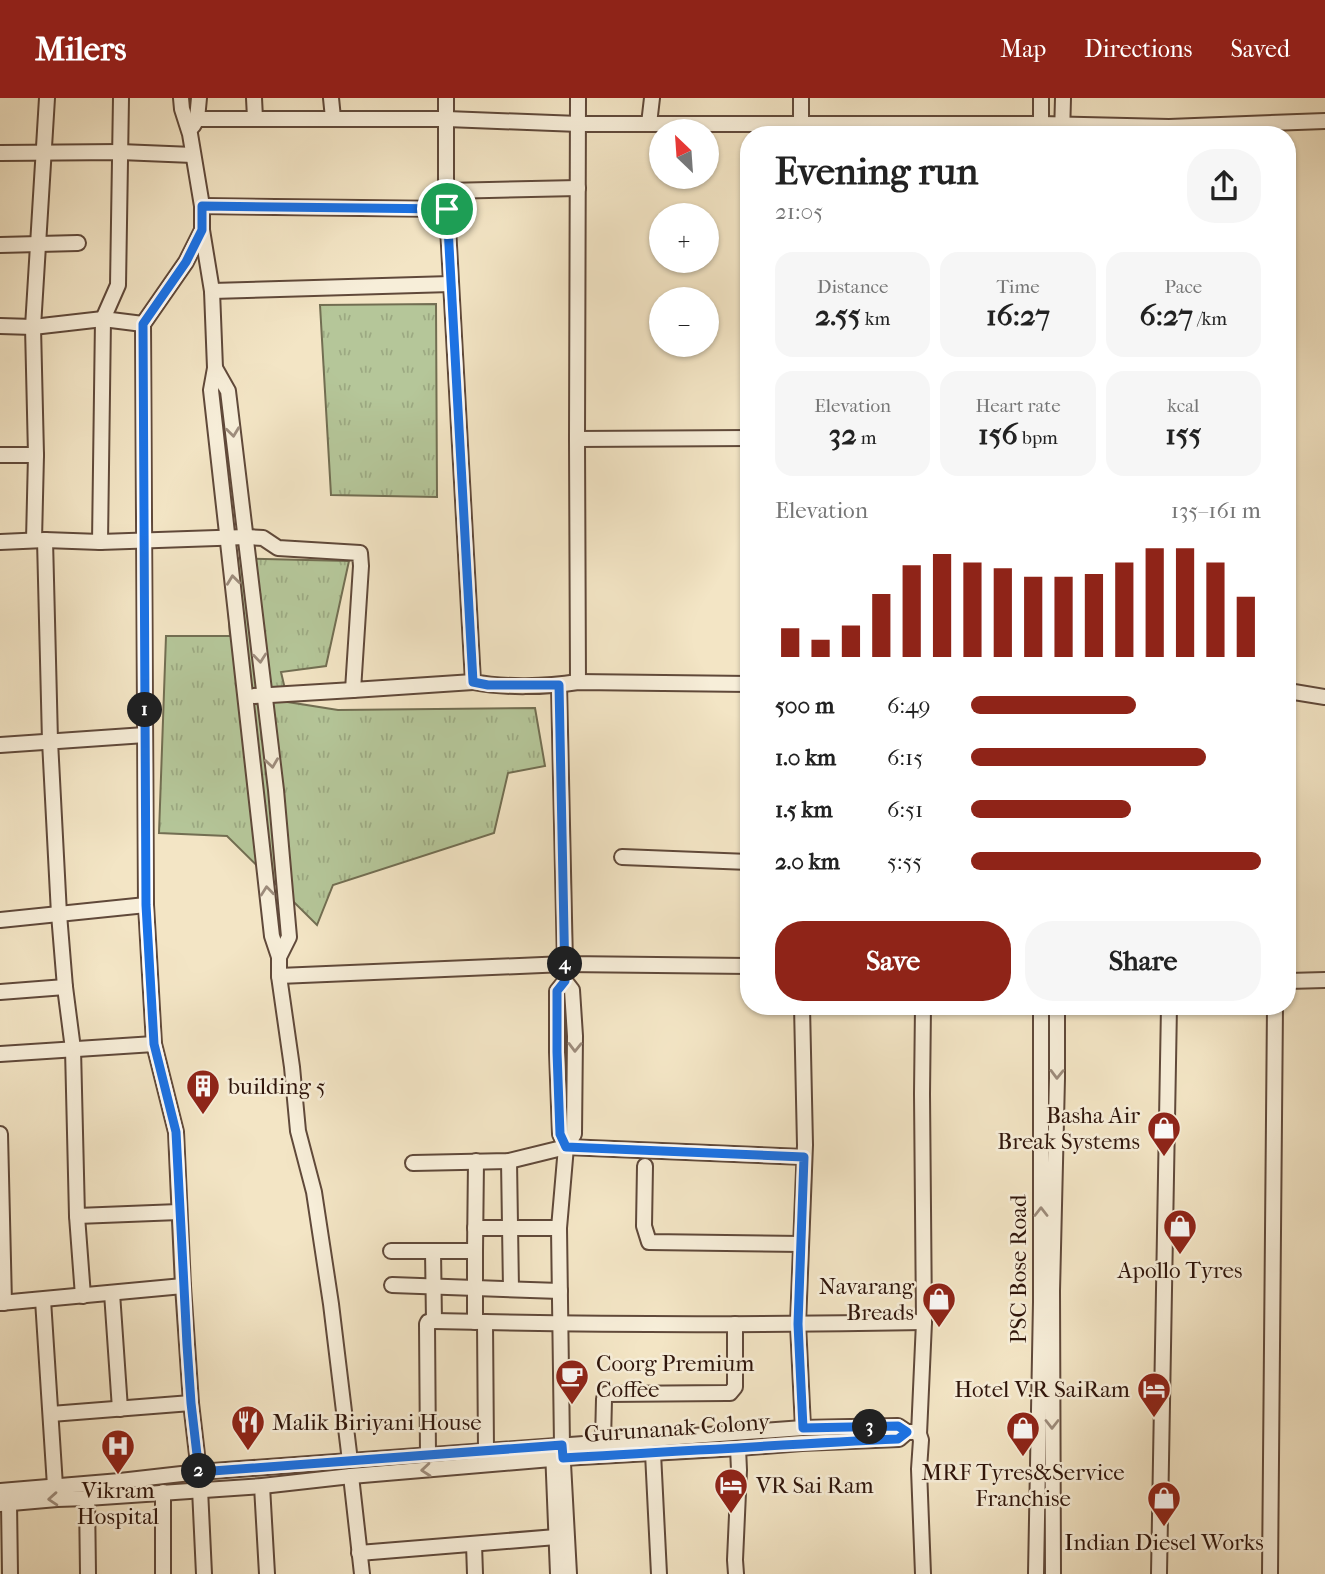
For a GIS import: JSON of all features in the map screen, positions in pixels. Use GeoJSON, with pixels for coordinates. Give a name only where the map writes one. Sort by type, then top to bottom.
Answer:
{"type":"FeatureCollection","features":[{"type":"Feature","properties":{"kind":"street"},"geometry":{"type":"LineString","coordinates":[[47,98],[33,327],[36,455],[59,914],[73,1049],[77,1216],[83,1297]]}},
{"type":"Feature","properties":{"kind":"street"},"geometry":{"type":"LineString","coordinates":[[100,542],[103,320],[118,285],[121,98]]}},
{"type":"Feature","properties":{"kind":"street"},"geometry":{"type":"LineString","coordinates":[[181,98],[202,206],[202,230],[212,291],[215,368],[211,390],[272,936],[279,957],[298,1131],[314,1192],[331,1304],[362,1574]]}},
{"type":"Feature","properties":{"kind":"street"},"geometry":{"type":"LineString","coordinates":[[190,134],[197,119],[199,98]]}},
{"type":"Feature","properties":{"kind":"street"},"geometry":{"type":"LineString","coordinates":[[254,98],[255,118]]}},
{"type":"Feature","properties":{"kind":"street"},"geometry":{"type":"LineString","coordinates":[[331,98],[333,118]]}},
{"type":"Feature","properties":{"kind":"street"},"geometry":{"type":"LineString","coordinates":[[446,98],[446,191],[473,682]]}},
{"type":"Feature","properties":{"kind":"street"},"geometry":{"type":"LineString","coordinates":[[578,98],[578,682]]}},
{"type":"Feature","properties":{"kind":"street"},"geometry":{"type":"LineString","coordinates":[[650,119],[652,98]]}},
{"type":"Feature","properties":{"kind":"street"},"geometry":{"type":"LineString","coordinates":[[801,98],[801,126]]}},
{"type":"Feature","properties":{"kind":"street"},"geometry":{"type":"LineString","coordinates":[[1041,98],[1041,126]]}},
{"type":"Feature","properties":{"kind":"street"},"geometry":{"type":"LineString","coordinates":[[1063,98],[1063,126]]}},
{"type":"Feature","properties":{"kind":"street"},"geometry":{"type":"LineString","coordinates":[[197,119],[447,119],[649,124]]}},
{"type":"Feature","properties":{"kind":"street"},"geometry":{"type":"LineString","coordinates":[[1296,126],[1325,121]]}},
{"type":"Feature","properties":{"kind":"street"},"geometry":{"type":"LineString","coordinates":[[719,127],[740,128]]}},
{"type":"Feature","properties":{"kind":"street"},"geometry":{"type":"LineString","coordinates":[[0,153],[120,152],[193,155]]}},
{"type":"Feature","properties":{"kind":"street"},"geometry":{"type":"LineString","coordinates":[[446,191],[578,188]]}},
{"type":"Feature","properties":{"kind":"street"},"geometry":{"type":"LineString","coordinates":[[202,206],[447,209]]}},
{"type":"Feature","properties":{"kind":"street"},"geometry":{"type":"LineString","coordinates":[[202,230],[186,262],[143,324],[146,905],[154,1044],[176,1132],[191,1403],[206,1489],[204,1574]]}},
{"type":"Feature","properties":{"kind":"street"},"geometry":{"type":"LineString","coordinates":[[0,244],[78,243]]}},
{"type":"Feature","properties":{"kind":"street"},"geometry":{"type":"LineString","coordinates":[[212,291],[451,284]]}},
{"type":"Feature","properties":{"kind":"street"},"geometry":{"type":"LineString","coordinates":[[0,326],[33,327],[103,320],[143,324]]}},
{"type":"Feature","properties":{"kind":"street"},"geometry":{"type":"LineString","coordinates":[[215,368],[228,391],[276,790],[289,937],[279,957]]}},
{"type":"Feature","properties":{"kind":"street"},"geometry":{"type":"LineString","coordinates":[[576,439],[740,438]]}},
{"type":"Feature","properties":{"kind":"street"},"geometry":{"type":"LineString","coordinates":[[0,455],[36,455]]}},
{"type":"Feature","properties":{"kind":"street"},"geometry":{"type":"LineString","coordinates":[[0,542],[246,537],[263,538],[278,548],[360,553],[353,690]]}},
{"type":"Feature","properties":{"kind":"street"},"geometry":{"type":"LineString","coordinates":[[246,697],[473,682],[488,685],[559,685],[578,682],[740,684]]}},
{"type":"Feature","properties":{"kind":"street"},"geometry":{"type":"LineString","coordinates":[[558,1574],[556,1537],[559,1228],[566,1147],[574,1134],[575,1036],[572,990],[565,981],[559,685]]}},
{"type":"Feature","properties":{"kind":"street"},"geometry":{"type":"LineString","coordinates":[[1296,692],[1325,697]]}},
{"type":"Feature","properties":{"kind":"street"},"geometry":{"type":"LineString","coordinates":[[0,745],[145,735]]}},
{"type":"Feature","properties":{"kind":"street"},"geometry":{"type":"LineString","coordinates":[[622,858],[740,862]]}},
{"type":"Feature","properties":{"kind":"street"},"geometry":{"type":"LineString","coordinates":[[0,920],[146,905]]}},
{"type":"Feature","properties":{"kind":"street"},"geometry":{"type":"LineString","coordinates":[[279,976],[565,964],[740,966]]}},
{"type":"Feature","properties":{"kind":"street"},"geometry":{"type":"LineString","coordinates":[[1296,981],[1325,980]]}},
{"type":"Feature","properties":{"kind":"street"},"geometry":{"type":"LineString","coordinates":[[0,992],[65,987]]}},
{"type":"Feature","properties":{"kind":"street"},"geometry":{"type":"LineString","coordinates":[[802,1015],[804,1157],[798,1324],[803,1428]]}},
{"type":"Feature","properties":{"kind":"street"},"geometry":{"type":"LineString","coordinates":[[923,1015],[924,1322],[913,1433],[920,1440],[923,1574]]}},
{"type":"Feature","properties":{"kind":"street","name":"PSC Bose Road"},"geometry":{"type":"LineString","coordinates":[[1036,1574],[1041,1301],[1041,1015]]}},
{"type":"Feature","properties":{"kind":"street"},"geometry":{"type":"LineString","coordinates":[[1053,1574],[1052,1291],[1058,1015]]}},
{"type":"Feature","properties":{"kind":"street"},"geometry":{"type":"LineString","coordinates":[[1159,1574],[1169,1015]]}},
{"type":"Feature","properties":{"kind":"street"},"geometry":{"type":"LineString","coordinates":[[1270,1574],[1275,1015]]}},
{"type":"Feature","properties":{"kind":"street"},"geometry":{"type":"LineString","coordinates":[[0,1054],[154,1044]]}},
{"type":"Feature","properties":{"kind":"street"},"geometry":{"type":"LineString","coordinates":[[0,1134],[2,1303],[183,1286]]}},
{"type":"Feature","properties":{"kind":"street"},"geometry":{"type":"LineString","coordinates":[[413,1163],[509,1161],[566,1147],[804,1157]]}},
{"type":"Feature","properties":{"kind":"street"},"geometry":{"type":"LineString","coordinates":[[476,1161],[475,1288],[480,1322],[486,1451]]}},
{"type":"Feature","properties":{"kind":"street"},"geometry":{"type":"LineString","coordinates":[[509,1161],[511,1289]]}},
{"type":"Feature","properties":{"kind":"street"},"geometry":{"type":"LineString","coordinates":[[645,1166],[644,1226],[649,1242],[801,1244]]}},
{"type":"Feature","properties":{"kind":"street"},"geometry":{"type":"LineString","coordinates":[[77,1216],[179,1212]]}},
{"type":"Feature","properties":{"kind":"street"},"geometry":{"type":"LineString","coordinates":[[475,1228],[559,1228]]}},
{"type":"Feature","properties":{"kind":"street"},"geometry":{"type":"LineString","coordinates":[[391,1251],[475,1251]]}},
{"type":"Feature","properties":{"kind":"street"},"geometry":{"type":"LineString","coordinates":[[433,1251],[434,1321]]}},
{"type":"Feature","properties":{"kind":"street"},"geometry":{"type":"LineString","coordinates":[[392,1285],[559,1291]]}},
{"type":"Feature","properties":{"kind":"street"},"geometry":{"type":"LineString","coordinates":[[113,1293],[120,1409]]}},
{"type":"Feature","properties":{"kind":"street"},"geometry":{"type":"LineString","coordinates":[[43,1300],[55,1486]]}},
{"type":"Feature","properties":{"kind":"street"},"geometry":{"type":"LineString","coordinates":[[428,1455],[428,1322],[924,1322]]}},
{"type":"Feature","properties":{"kind":"street"},"geometry":{"type":"LineString","coordinates":[[603,1443],[604,1399],[607,1394],[726,1393],[733,1390],[736,1324]]}},
{"type":"Feature","properties":{"kind":"street"},"geometry":{"type":"LineString","coordinates":[[51,1414],[191,1403]]}},
{"type":"Feature","properties":{"kind":"street","name":"Gurunanak Colony"},"geometry":{"type":"LineString","coordinates":[[3,1500],[55,1486],[204,1472],[350,1469],[558,1452],[603,1443],[803,1428],[898,1426],[913,1433]]}},
{"type":"Feature","properties":{"kind":"street","name":"Gurunanak Colony"},"geometry":{"type":"LineString","coordinates":[[3,1500],[87,1498],[262,1486],[428,1455],[486,1451],[653,1453],[898,1439],[913,1433]]}},
{"type":"Feature","properties":{"kind":"street"},"geometry":{"type":"LineString","coordinates":[[736,1574],[738,1448]]}},
{"type":"Feature","properties":{"kind":"street"},"geometry":{"type":"LineString","coordinates":[[558,1452],[569,1574]]}},
{"type":"Feature","properties":{"kind":"street"},"geometry":{"type":"LineString","coordinates":[[653,1453],[659,1574]]}},
{"type":"Feature","properties":{"kind":"street"},"geometry":{"type":"LineString","coordinates":[[262,1486],[267,1574]]}},
{"type":"Feature","properties":{"kind":"street"},"geometry":{"type":"LineString","coordinates":[[163,1492],[163,1574]]}},
{"type":"Feature","properties":{"kind":"street"},"geometry":{"type":"LineString","coordinates":[[87,1498],[88,1574]]}},
{"type":"Feature","properties":{"kind":"street"},"geometry":{"type":"LineString","coordinates":[[3,1500],[10,1574]]}},
{"type":"Feature","properties":{"kind":"street"},"geometry":{"type":"LineString","coordinates":[[359,1553],[556,1537]]}},
{"type":"Feature","properties":{"kind":"street"},"geometry":{"type":"LineString","coordinates":[[474,1544],[475,1574]]}},
{"type":"Feature","properties":{"kind":"green space"},"geometry":{"type":"Polygon","coordinates":[[[436,304],[437,497],[331,495],[320,305],[436,304]]]}},
{"type":"Feature","properties":{"kind":"green space"},"geometry":{"type":"Polygon","coordinates":[[[225,558],[349,561],[326,666],[281,672],[288,702],[338,710],[535,708],[545,766],[508,773],[494,833],[333,885],[317,925],[227,836],[159,833],[166,636],[230,636],[225,558]]]}},
{"type":"Feature","properties":{"kind":"place","name":"building 5"},"geometry":{"type":"Point","coordinates":[203,1116]}},
{"type":"Feature","properties":{"kind":"place","name":"Basha Air Break Systems"},"geometry":{"type":"Point","coordinates":[1164,1158]}},
{"type":"Feature","properties":{"kind":"place","name":"Apollo Tyres"},"geometry":{"type":"Point","coordinates":[1180,1256]}},
{"type":"Feature","properties":{"kind":"place","name":"Navarang Breads"},"geometry":{"type":"Point","coordinates":[939,1329]}},
{"type":"Feature","properties":{"kind":"place","name":"Coorg Premium Coffee"},"geometry":{"type":"Point","coordinates":[572,1406]}},
{"type":"Feature","properties":{"kind":"place","name":"Hotel V.R SaiRam"},"geometry":{"type":"Point","coordinates":[1154,1419]}},
{"type":"Feature","properties":{"kind":"place","name":"Malik Biriyani House"},"geometry":{"type":"Point","coordinates":[248,1452]}},
{"type":"Feature","properties":{"kind":"place","name":"MRF Tyres&Service Franchise"},"geometry":{"type":"Point","coordinates":[1023,1458]}},
{"type":"Feature","properties":{"kind":"place","name":"Vikram Hospital"},"geometry":{"type":"Point","coordinates":[118,1476]}},
{"type":"Feature","properties":{"kind":"place","name":"VR Sai Ram"},"geometry":{"type":"Point","coordinates":[731,1515]}},
{"type":"Feature","properties":{"kind":"place","name":"Indian Diesel Works"},"geometry":{"type":"Point","coordinates":[1164,1528]}},
{"type":"Feature","properties":{"kind":"route"},"geometry":{"type":"LineString","coordinates":[[202,206],[447,209],[473,682],[488,685],[559,685],[565,981],[557,991],[560,1134],[566,1147],[804,1157],[798,1324],[803,1428],[898,1426],[907,1432],[898,1439],[563,1458],[562,1445],[199,1472],[183,1286],[176,1132],[154,1044],[146,905],[143,324],[186,262],[202,230],[202,206]]}}]}
